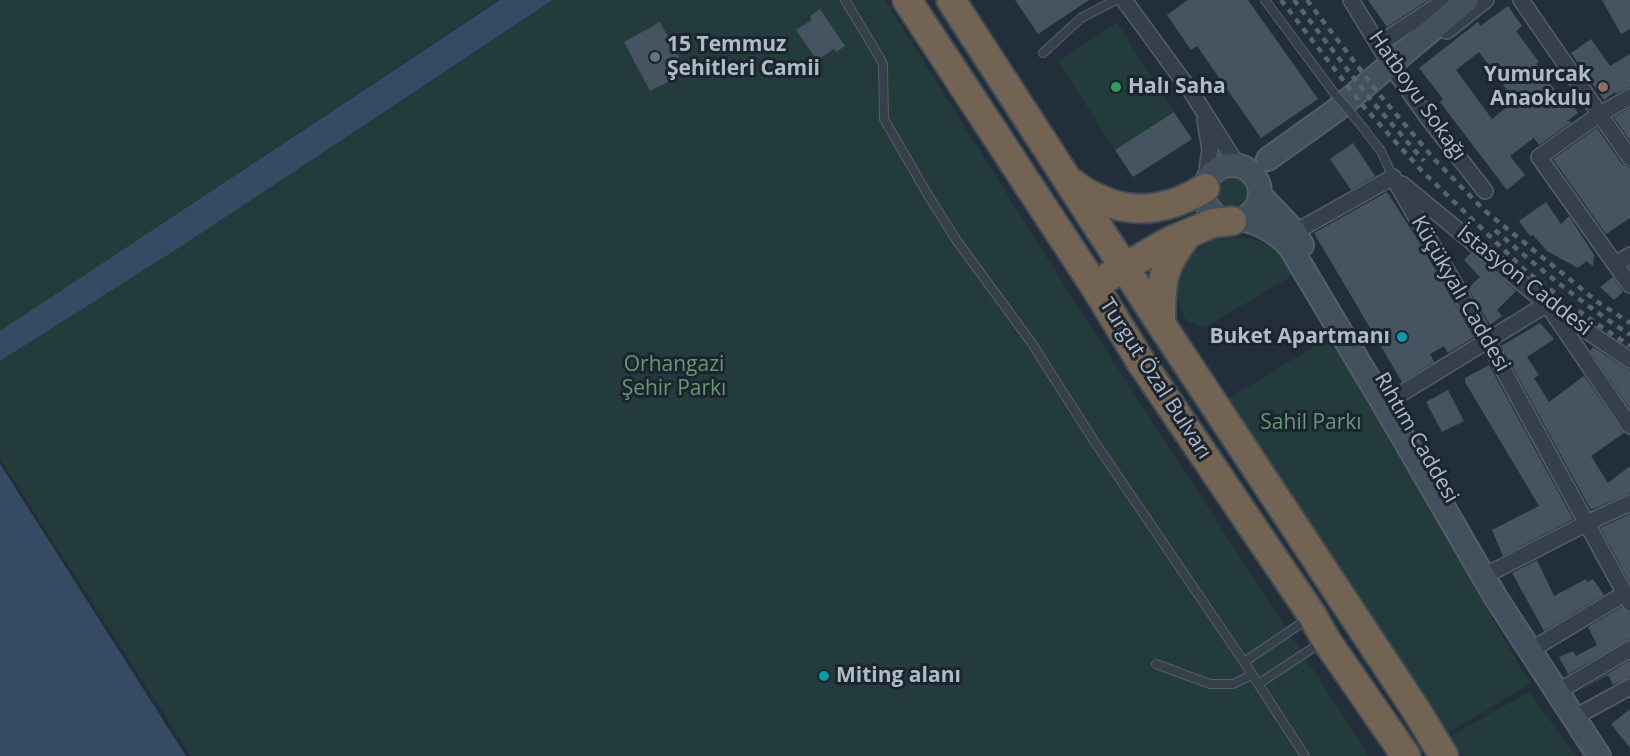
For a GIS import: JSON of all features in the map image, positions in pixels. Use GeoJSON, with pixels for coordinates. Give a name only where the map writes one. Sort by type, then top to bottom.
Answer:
{"type":"FeatureCollection","features":[{"type":"Feature","properties":{"kind":"highway","name":"Turgut Özal Bulvarı"},"geometry":{"type":"LineString","coordinates":[[907,0],[1092,282],[1141,362],[1406,756]]}},
{"type":"Feature","properties":{"kind":"highway","name":"Turgut Özal Bulvarı"},"geometry":{"type":"LineString","coordinates":[[951,0],[1444,756]]}},
{"type":"Feature","properties":{"kind":"highway"},"geometry":{"type":"LineString","coordinates":[[1061,169],[1082,192],[1107,203],[1134,210],[1163,206],[1199,190]]}},
{"type":"Feature","properties":{"kind":"highway"},"geometry":{"type":"LineString","coordinates":[[1121,261],[1164,226],[1199,190]]}},
{"type":"Feature","properties":{"kind":"highway"},"geometry":{"type":"LineString","coordinates":[[1092,282],[1101,266],[1121,261],[1213,223],[1236,220]]}},
{"type":"Feature","properties":{"kind":"highway"},"geometry":{"type":"LineString","coordinates":[[1161,324],[1161,301],[1167,264],[1188,234]]}},
{"type":"Feature","properties":{"kind":"street"},"geometry":{"type":"LineString","coordinates":[[1124,0],[1192,93],[1240,166],[1254,176],[1259,190]]}},
{"type":"Feature","properties":{"kind":"street","name":"Hatboyu Sokağı"},"geometry":{"type":"LineString","coordinates":[[1351,0],[1379,44],[1390,68],[1485,191]]}},
{"type":"Feature","properties":{"kind":"street"},"geometry":{"type":"LineString","coordinates":[[1379,44],[1446,0]]}},
{"type":"Feature","properties":{"kind":"street"},"geometry":{"type":"LineString","coordinates":[[1390,68],[1467,0]]}},
{"type":"Feature","properties":{"kind":"street"},"geometry":{"type":"LineString","coordinates":[[1199,190],[1220,167],[1240,166],[1268,159],[1486,0]]}},
{"type":"Feature","properties":{"kind":"street"},"geometry":{"type":"LineString","coordinates":[[1521,0],[1630,158]]}},
{"type":"Feature","properties":{"kind":"street"},"geometry":{"type":"LineString","coordinates":[[1192,93],[1205,118],[1209,133],[1209,161],[1199,190],[1209,208],[1221,219],[1245,218],[1252,212],[1258,204],[1259,190],[1268,159]]}},
{"type":"Feature","properties":{"kind":"street"},"geometry":{"type":"LineString","coordinates":[[1630,97],[1600,114],[1539,157],[1630,285]]}},
{"type":"Feature","properties":{"kind":"street"},"geometry":{"type":"LineString","coordinates":[[1295,232],[1394,177]]}},
{"type":"Feature","properties":{"kind":"street","name":"İstasyon Caddesi"},"geometry":{"type":"LineString","coordinates":[[1394,177],[1547,304],[1630,360]]}},
{"type":"Feature","properties":{"kind":"street","name":"Küçükyalı Caddesi"},"geometry":{"type":"LineString","coordinates":[[1394,177],[1488,342],[1627,598]]}},
{"type":"Feature","properties":{"kind":"street","name":"Rıhtım Caddesi"},"geometry":{"type":"LineString","coordinates":[[1259,190],[1295,232],[1496,598],[1559,691],[1599,756]]}},
{"type":"Feature","properties":{"kind":"street","name":"Rıhtım Caddesi"},"geometry":{"type":"LineString","coordinates":[[1236,220],[1263,227],[1283,240],[1290,248],[1494,571],[1559,691]]}},
{"type":"Feature","properties":{"kind":"street"},"geometry":{"type":"LineString","coordinates":[[1616,264],[1630,255]]}},
{"type":"Feature","properties":{"kind":"street"},"geometry":{"type":"LineString","coordinates":[[1389,402],[1547,304],[1630,426]]}},
{"type":"Feature","properties":{"kind":"street"},"geometry":{"type":"LineString","coordinates":[[1494,571],[1630,503]]}},
{"type":"Feature","properties":{"kind":"street"},"geometry":{"type":"LineString","coordinates":[[1536,647],[1627,598]]}},
{"type":"Feature","properties":{"kind":"street"},"geometry":{"type":"LineString","coordinates":[[1559,691],[1630,649]]}},
{"type":"Feature","properties":{"kind":"street"},"geometry":{"type":"LineString","coordinates":[[1575,717],[1630,687]]}},
{"type":"Feature","properties":{"kind":"lane"},"geometry":{"type":"LineString","coordinates":[[845,0],[883,65],[884,118],[928,195],[963,249],[1030,342],[1305,756]]}},
{"type":"Feature","properties":{"kind":"lane"},"geometry":{"type":"LineString","coordinates":[[1043,53],[1081,18],[1116,0]]}},
{"type":"Feature","properties":{"kind":"lane","name":"Küçükyalı Caddesi"},"geometry":{"type":"LineString","coordinates":[[1265,0],[1341,106],[1381,151],[1394,177]]}},
{"type":"Feature","properties":{"kind":"lane"},"geometry":{"type":"LineString","coordinates":[[1244,662],[1319,628]]}},
{"type":"Feature","properties":{"kind":"lane"},"geometry":{"type":"LineString","coordinates":[[1258,684],[1319,628]]}},
{"type":"Feature","properties":{"kind":"lane"},"geometry":{"type":"LineString","coordinates":[[1156,664],[1210,684],[1233,684],[1252,675]]}},
{"type":"Feature","properties":{"kind":"green space"},"geometry":{"type":"Polygon","coordinates":[[[0,0],[498,0],[0,331],[0,0]]]}},
{"type":"Feature","properties":{"kind":"green space","name":"Orhangazi Şehir Parkı"},"geometry":{"type":"Polygon","coordinates":[[[554,0],[885,0],[1072,298],[1369,756],[191,756],[0,459],[0,361],[180,246],[554,0]]]}},
{"type":"Feature","properties":{"kind":"green space","name":"Halı Saha"},"geometry":{"type":"Polygon","coordinates":[[[1117,23],[1174,112],[1115,150],[1058,61],[1117,23]]]}},
{"type":"Feature","properties":{"kind":"green space"},"geometry":{"type":"Polygon","coordinates":[[[1230,175],[1243,180],[1248,193],[1243,206],[1230,211],[1217,206],[1212,193],[1217,180],[1230,175]]]}},
{"type":"Feature","properties":{"kind":"green space"},"geometry":{"type":"Polygon","coordinates":[[[1222,237],[1246,238],[1276,248],[1298,272],[1204,328],[1186,320],[1177,292],[1177,280],[1186,259],[1207,243],[1222,237]]]}},
{"type":"Feature","properties":{"kind":"green space","name":"Sahil Parkı"},"geometry":{"type":"Polygon","coordinates":[[[1330,337],[1530,684],[1440,737],[1226,400],[1330,337]]]}},
{"type":"Feature","properties":{"kind":"green space"},"geometry":{"type":"Polygon","coordinates":[[[1529,692],[1576,756],[1463,756],[1451,736],[1529,692]]]}},
{"type":"Feature","properties":{"kind":"water"},"geometry":{"type":"Polygon","coordinates":[[[500,0],[553,0],[180,247],[0,361],[0,331],[500,0]]]}},
{"type":"Feature","properties":{"kind":"water"},"geometry":{"type":"Polygon","coordinates":[[[0,464],[186,756],[0,756],[0,464]]]}},
{"type":"Feature","properties":{"kind":"building"},"geometry":{"type":"Polygon","coordinates":[[[1015,0],[1089,0],[1038,34],[1015,0]]]}},
{"type":"Feature","properties":{"kind":"building"},"geometry":{"type":"Polygon","coordinates":[[[1188,0],[1248,0],[1318,99],[1261,138],[1197,46],[1191,50],[1167,15],[1188,0]]]}},
{"type":"Feature","properties":{"kind":"building"},"geometry":{"type":"Polygon","coordinates":[[[1368,0],[1428,0],[1387,27],[1368,0]]]}},
{"type":"Feature","properties":{"kind":"building"},"geometry":{"type":"Polygon","coordinates":[[[1602,0],[1630,0],[1630,29],[1621,34],[1602,0]]]}},
{"type":"Feature","properties":{"kind":"building"},"geometry":{"type":"Polygon","coordinates":[[[1508,6],[1522,26],[1516,31],[1539,62],[1536,64],[1563,101],[1567,98],[1578,113],[1567,121],[1572,122],[1539,145],[1534,138],[1510,156],[1525,175],[1507,190],[1440,102],[1443,99],[1419,68],[1478,22],[1480,26],[1508,6]],[[1479,52],[1456,70],[1492,119],[1512,103],[1509,99],[1512,97],[1479,52]]]}},
{"type":"Feature","properties":{"kind":"building"},"geometry":{"type":"Polygon","coordinates":[[[820,9],[845,46],[836,52],[834,49],[817,60],[796,30],[812,20],[810,16],[820,9]]]}},
{"type":"Feature","properties":{"kind":"building","name":"15 Temmuz Şehitleri Camii"},"geometry":{"type":"Polygon","coordinates":[[[660,22],[687,72],[650,91],[624,42],[660,22]]]}},
{"type":"Feature","properties":{"kind":"building"},"geometry":{"type":"Polygon","coordinates":[[[1591,39],[1610,66],[1630,54],[1630,87],[1615,94],[1615,92],[1604,100],[1571,53],[1591,39]]]}},
{"type":"Feature","properties":{"kind":"building"},"geometry":{"type":"Polygon","coordinates":[[[1630,108],[1630,141],[1614,117],[1630,108]]]}},
{"type":"Feature","properties":{"kind":"building"},"geometry":{"type":"Polygon","coordinates":[[[1174,112],[1192,139],[1133,177],[1115,150],[1174,112]]]}},
{"type":"Feature","properties":{"kind":"building"},"geometry":{"type":"Polygon","coordinates":[[[1597,128],[1622,164],[1630,168],[1630,218],[1606,234],[1553,159],[1597,128]]]}},
{"type":"Feature","properties":{"kind":"building"},"geometry":{"type":"Polygon","coordinates":[[[1353,143],[1375,176],[1351,190],[1330,159],[1353,143]]]}},
{"type":"Feature","properties":{"kind":"building"},"geometry":{"type":"Polygon","coordinates":[[[1387,192],[1421,245],[1474,337],[1448,353],[1444,346],[1430,354],[1434,362],[1402,382],[1314,233],[1387,192]]]}},
{"type":"Feature","properties":{"kind":"building"},"geometry":{"type":"Polygon","coordinates":[[[1546,202],[1561,224],[1569,216],[1594,255],[1593,266],[1586,261],[1578,268],[1547,251],[1533,235],[1530,236],[1519,221],[1546,202]]]}},
{"type":"Feature","properties":{"kind":"building"},"geometry":{"type":"Polygon","coordinates":[[[1471,253],[1516,291],[1497,310],[1502,316],[1490,325],[1468,288],[1480,277],[1464,260],[1471,253]]]}},
{"type":"Feature","properties":{"kind":"building"},"geometry":{"type":"Polygon","coordinates":[[[1613,277],[1623,292],[1614,300],[1600,287],[1613,277]]]}},
{"type":"Feature","properties":{"kind":"building"},"geometry":{"type":"Polygon","coordinates":[[[1540,323],[1554,339],[1527,357],[1539,375],[1534,378],[1549,402],[1584,376],[1624,433],[1591,456],[1608,483],[1630,466],[1630,493],[1591,510],[1501,346],[1540,323]]]}},
{"type":"Feature","properties":{"kind":"building"},"geometry":{"type":"Polygon","coordinates":[[[1593,347],[1630,370],[1630,409],[1590,351],[1593,347]]]}},
{"type":"Feature","properties":{"kind":"building"},"geometry":{"type":"Polygon","coordinates":[[[1489,365],[1573,519],[1503,556],[1492,530],[1539,506],[1465,382],[1465,378],[1489,365]]]}},
{"type":"Feature","properties":{"kind":"building"},"geometry":{"type":"Polygon","coordinates":[[[1448,390],[1464,421],[1442,432],[1426,402],[1448,390]]]}},
{"type":"Feature","properties":{"kind":"building"},"geometry":{"type":"Polygon","coordinates":[[[1630,514],[1630,583],[1600,528],[1630,514]]]}},
{"type":"Feature","properties":{"kind":"building"},"geometry":{"type":"Polygon","coordinates":[[[1537,560],[1554,596],[1586,579],[1587,582],[1593,579],[1604,595],[1544,631],[1512,573],[1537,560]]]}},
{"type":"Feature","properties":{"kind":"building"},"geometry":{"type":"Polygon","coordinates":[[[1621,607],[1630,613],[1630,639],[1568,674],[1559,657],[1573,651],[1576,656],[1597,645],[1588,627],[1621,607]]]}},
{"type":"Feature","properties":{"kind":"building"},"geometry":{"type":"Polygon","coordinates":[[[1630,660],[1630,677],[1613,685],[1608,675],[1578,692],[1630,660]]]}},
{"type":"Feature","properties":{"kind":"building"},"geometry":{"type":"Polygon","coordinates":[[[1630,709],[1630,748],[1611,724],[1630,709]]]}},
{"type":"Feature","properties":{"kind":"railway"},"geometry":{"type":"LineString","coordinates":[[1281,0],[1364,107],[1422,171],[1527,272],[1630,346]]}},
{"type":"Feature","properties":{"kind":"railway"},"geometry":{"type":"LineString","coordinates":[[1294,0],[1371,100],[1424,161]]}},
{"type":"Feature","properties":{"kind":"railway"},"geometry":{"type":"LineString","coordinates":[[1307,0],[1379,94],[1435,160],[1484,210],[1599,303],[1630,323]]}},
{"type":"Feature","properties":{"kind":"railway"},"geometry":{"type":"LineString","coordinates":[[1495,230],[1561,285],[1630,335]]}},
{"type":"Feature","properties":{"kind":"place","name":"15 Temmuz Şehitleri Camii"},"geometry":{"type":"Point","coordinates":[655,57]}},
{"type":"Feature","properties":{"kind":"place","name":"Halı Saha"},"geometry":{"type":"Point","coordinates":[1116,87]}},
{"type":"Feature","properties":{"kind":"place","name":"Yumurcak Anaokulu"},"geometry":{"type":"Point","coordinates":[1603,87]}},
{"type":"Feature","properties":{"kind":"place","name":"Buket Apartmanı"},"geometry":{"type":"Point","coordinates":[1402,337]}},
{"type":"Feature","properties":{"kind":"place","name":"Miting alanı"},"geometry":{"type":"Point","coordinates":[824,676]}}]}
